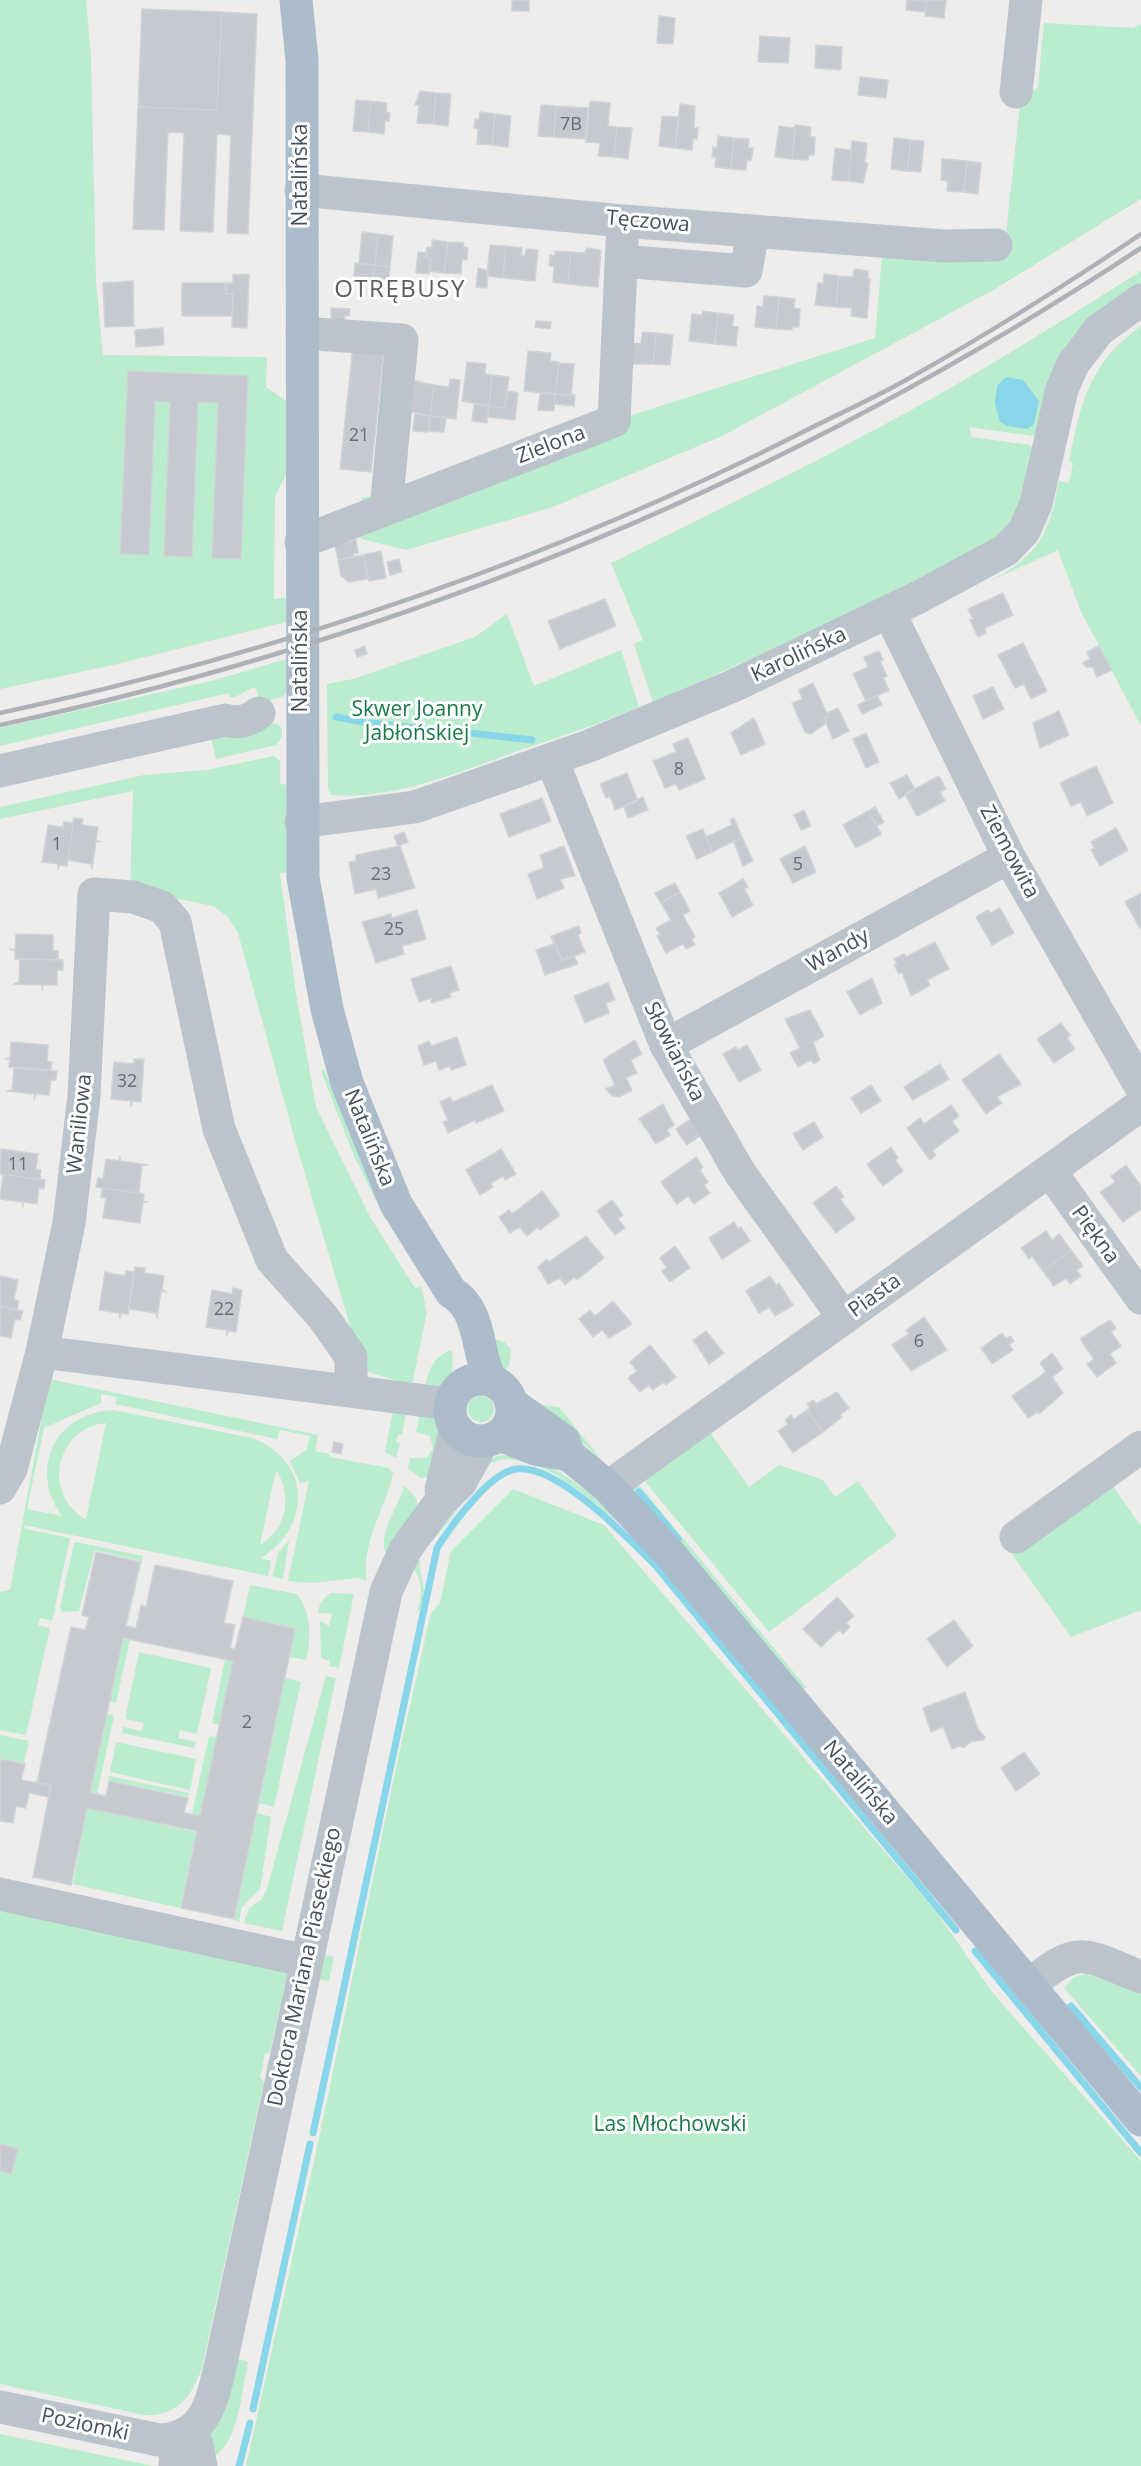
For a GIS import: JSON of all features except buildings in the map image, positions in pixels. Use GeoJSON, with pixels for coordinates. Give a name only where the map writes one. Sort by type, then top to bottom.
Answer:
{"type":"FeatureCollection","features":[{"type":"Feature","properties":{"kind":"main road","name":"Natalińska"},"geometry":{"type":"LineString","coordinates":[[296,0],[302,60],[301,822],[303,878],[327,1008],[347,1083],[396,1204],[451,1292],[462,1298],[470,1312],[484,1368],[490,1379],[502,1387],[512,1404],[564,1441],[569,1455]]}},
{"type":"Feature","properties":{"kind":"main road","name":"Natalińska"},"geometry":{"type":"LineString","coordinates":[[451,1292],[449,1304],[470,1419],[534,1449],[569,1455],[608,1487],[669,1553],[1141,2120]]}},
{"type":"Feature","properties":{"kind":"main road"},"geometry":{"type":"LineString","coordinates":[[490,1379],[474,1379],[470,1419],[511,1421],[512,1404]]}},
{"type":"Feature","properties":{"kind":"street"},"geometry":{"type":"LineString","coordinates":[[1016,92],[1026,0]]}},
{"type":"Feature","properties":{"kind":"street","name":"Tęczowa"},"geometry":{"type":"LineString","coordinates":[[301,190],[753,231],[944,246],[996,245]]}},
{"type":"Feature","properties":{"kind":"street","name":"Zielona"},"geometry":{"type":"LineString","coordinates":[[301,542],[614,421],[623,220]]}},
{"type":"Feature","properties":{"kind":"street"},"geometry":{"type":"LineString","coordinates":[[621,261],[746,271],[753,231]]}},
{"type":"Feature","properties":{"kind":"street","name":"Karolińska"},"geometry":{"type":"LineString","coordinates":[[301,822],[415,807],[552,760],[733,686],[889,612],[999,554],[1020,537],[1036,504],[1062,389],[1072,364],[1099,330],[1141,300]]}},
{"type":"Feature","properties":{"kind":"street"},"geometry":{"type":"LineString","coordinates":[[302,333],[402,340],[386,509]]}},
{"type":"Feature","properties":{"kind":"street","name":"Ziemowita"},"geometry":{"type":"LineString","coordinates":[[889,612],[1009,858],[1141,1087]]}},
{"type":"Feature","properties":{"kind":"street"},"geometry":{"type":"LineString","coordinates":[[0,771],[225,720],[233,714],[250,710],[259,712],[302,704]]}},
{"type":"Feature","properties":{"kind":"street","name":"Słowiańska"},"geometry":{"type":"LineString","coordinates":[[552,760],[666,1045],[740,1173],[844,1318]]}},
{"type":"Feature","properties":{"kind":"street","name":"Wandy"},"geometry":{"type":"LineString","coordinates":[[666,1045],[1009,858]]}},
{"type":"Feature","properties":{"kind":"street","name":"Waniliowa"},"geometry":{"type":"LineString","coordinates":[[0,1488],[11,1469],[42,1352],[75,1184],[84,1096],[94,894],[133,897],[162,907],[175,922],[219,1129],[272,1260],[323,1317],[351,1358],[351,1391]]}},
{"type":"Feature","properties":{"kind":"street","name":"Piasta"},"geometry":{"type":"LineString","coordinates":[[608,1487],[1141,1105]]}},
{"type":"Feature","properties":{"kind":"street","name":"Piękna"},"geometry":{"type":"LineString","coordinates":[[1050,1171],[1141,1298]]}},
{"type":"Feature","properties":{"kind":"street"},"geometry":{"type":"LineString","coordinates":[[42,1352],[351,1391],[470,1419]]}},
{"type":"Feature","properties":{"kind":"street","name":"Doktora Mariana Piaseckiego"},"geometry":{"type":"LineString","coordinates":[[176,2447],[205,2416],[214,2390],[386,1592],[401,1557],[440,1502],[460,1483],[470,1419]]}},
{"type":"Feature","properties":{"kind":"street"},"geometry":{"type":"LineString","coordinates":[[1016,1537],[1141,1447]]}},
{"type":"Feature","properties":{"kind":"street"},"geometry":{"type":"LineString","coordinates":[[0,1894],[307,1961]]}},
{"type":"Feature","properties":{"kind":"street"},"geometry":{"type":"LineString","coordinates":[[1028,1986],[1054,1964],[1071,1957],[1095,1958],[1141,1977]]}},
{"type":"Feature","properties":{"kind":"street","name":"Poziomki"},"geometry":{"type":"LineString","coordinates":[[0,2407],[146,2438],[176,2447]]}},
{"type":"Feature","properties":{"kind":"street"},"geometry":{"type":"LineString","coordinates":[[176,2447],[197,2445],[201,2466]]}},
{"type":"Feature","properties":{"kind":"green space"},"geometry":{"type":"Polygon","coordinates":[[[0,0],[86,0],[91,56],[96,281],[103,355],[267,357],[266,387],[286,401],[287,473],[275,496],[274,599],[291,597],[290,621],[109,666],[0,689],[0,0]]]}},
{"type":"Feature","properties":{"kind":"green space"},"geometry":{"type":"Polygon","coordinates":[[[1044,23],[1133,28],[1141,24],[1141,199],[995,289],[722,436],[553,507],[406,550],[361,539],[362,498],[392,491],[875,338],[882,257],[1003,260],[1021,97],[1038,88],[1044,23]]]}},
{"type":"Feature","properties":{"kind":"green space"},"geometry":{"type":"Polygon","coordinates":[[[1141,271],[1141,287],[1033,436],[969,427],[972,437],[1030,445],[1032,448],[1029,471],[1019,507],[1007,528],[989,546],[949,568],[653,702],[634,644],[643,640],[611,563],[906,413],[996,361],[1141,271]]]}},
{"type":"Feature","properties":{"kind":"green space"},"geometry":{"type":"Polygon","coordinates":[[[1141,326],[1141,726],[1081,612],[1058,550],[988,582],[1019,563],[1039,542],[1051,516],[1059,481],[1069,483],[1073,463],[1069,461],[1073,440],[1090,385],[1110,354],[1141,326]]]}},
{"type":"Feature","properties":{"kind":"green space","name":"Skwer Joanny Jabłońskiej"},"geometry":{"type":"Polygon","coordinates":[[[507,614],[534,686],[621,650],[639,707],[426,783],[378,793],[354,796],[331,795],[328,789],[327,684],[353,679],[475,637],[507,614]]]}},
{"type":"Feature","properties":{"kind":"green space"},"geometry":{"type":"Polygon","coordinates":[[[290,658],[289,691],[282,697],[263,702],[255,687],[231,698],[229,693],[0,746],[0,728],[215,680],[290,658]]]}},
{"type":"Feature","properties":{"kind":"green space"},"geometry":{"type":"Polygon","coordinates":[[[274,723],[280,726],[282,732],[276,745],[216,759],[211,738],[254,731],[274,723]]]}},
{"type":"Feature","properties":{"kind":"green space"},"geometry":{"type":"Polygon","coordinates":[[[274,756],[280,761],[280,784],[290,785],[288,872],[280,873],[296,993],[316,1107],[369,1215],[415,1288],[421,1287],[427,1312],[411,1390],[400,1382],[363,1370],[296,1144],[238,933],[227,916],[213,906],[130,889],[133,791],[0,819],[0,807],[144,775],[206,770],[274,756]]]}},
{"type":"Feature","properties":{"kind":"green space"},"geometry":{"type":"Polygon","coordinates":[[[324,1069],[389,1217],[385,1219],[354,1156],[321,1071],[324,1069]]]}},
{"type":"Feature","properties":{"kind":"green space"},"geometry":{"type":"Polygon","coordinates":[[[494,1339],[504,1342],[511,1349],[509,1365],[505,1370],[501,1370],[494,1339]]]}},
{"type":"Feature","properties":{"kind":"green space"},"geometry":{"type":"Polygon","coordinates":[[[452,1350],[453,1367],[450,1379],[441,1387],[424,1391],[429,1371],[435,1361],[452,1350]]]}},
{"type":"Feature","properties":{"kind":"green space"},"geometry":{"type":"Polygon","coordinates":[[[49,1379],[318,1435],[315,1451],[330,1454],[330,1457],[389,1468],[393,1473],[370,1540],[367,1553],[367,1581],[357,1578],[313,1583],[288,1581],[309,1481],[300,1483],[290,1461],[307,1449],[310,1436],[280,1430],[277,1439],[115,1404],[117,1397],[101,1394],[101,1403],[44,1428],[27,1509],[62,1516],[52,1498],[47,1480],[48,1462],[53,1446],[63,1432],[76,1421],[93,1413],[114,1410],[252,1438],[271,1448],[286,1462],[294,1477],[298,1494],[297,1512],[290,1529],[278,1545],[261,1558],[271,1561],[268,1576],[24,1525],[25,1529],[70,1538],[52,1621],[40,1618],[38,1625],[50,1628],[26,1735],[0,1730],[0,1592],[10,1590],[49,1379]],[[106,1423],[89,1427],[76,1436],[66,1449],[61,1463],[60,1479],[63,1494],[72,1508],[85,1519],[86,1519],[106,1423]],[[276,1470],[260,1545],[276,1530],[284,1511],[286,1501],[284,1490],[276,1470]]]}},
{"type":"Feature","properties":{"kind":"green space"},"geometry":{"type":"Polygon","coordinates":[[[481,1396],[490,1400],[494,1409],[490,1418],[481,1422],[472,1418],[468,1409],[472,1400],[481,1396]]]}},
{"type":"Feature","properties":{"kind":"green space"},"geometry":{"type":"Polygon","coordinates":[[[529,1397],[543,1405],[559,1407],[602,1460],[529,1397]]]}},
{"type":"Feature","properties":{"kind":"green space"},"geometry":{"type":"Polygon","coordinates":[[[394,1406],[407,1408],[402,1435],[398,1434],[396,1442],[400,1443],[396,1458],[385,1452],[394,1406]]]}},
{"type":"Feature","properties":{"kind":"green space"},"geometry":{"type":"Polygon","coordinates":[[[421,1408],[438,1417],[442,1425],[428,1477],[421,1478],[408,1469],[410,1458],[427,1458],[433,1448],[430,1436],[416,1432],[421,1408]]]}},
{"type":"Feature","properties":{"kind":"green space"},"geometry":{"type":"Polygon","coordinates":[[[709,1431],[749,1487],[779,1465],[823,1480],[835,1497],[858,1481],[897,1536],[769,1632],[643,1479],[709,1431]]]}},
{"type":"Feature","properties":{"kind":"green space"},"geometry":{"type":"Polygon","coordinates":[[[513,1454],[532,1458],[572,1480],[612,1512],[661,1559],[658,1563],[604,1510],[554,1474],[530,1463],[507,1459],[482,1469],[454,1514],[420,1557],[424,1599],[417,1613],[420,1581],[409,1565],[445,1521],[476,1470],[497,1456],[513,1454]]]}},
{"type":"Feature","properties":{"kind":"green space"},"geometry":{"type":"Polygon","coordinates":[[[404,1485],[416,1498],[418,1505],[386,1554],[384,1537],[404,1485]]]}},
{"type":"Feature","properties":{"kind":"green space"},"geometry":{"type":"Polygon","coordinates":[[[1112,1485],[1141,1526],[1141,1610],[1071,1637],[1012,1554],[1112,1485]]]}},
{"type":"Feature","properties":{"kind":"green space"},"geometry":{"type":"Polygon","coordinates":[[[634,1486],[640,1486],[806,1687],[799,1693],[633,1492],[634,1486]]]}},
{"type":"Feature","properties":{"kind":"green space","name":"Las Młochowski"},"geometry":{"type":"Polygon","coordinates":[[[513,1489],[604,1525],[935,1910],[992,1992],[1141,2161],[1141,2466],[246,2466],[320,2134],[395,1772],[431,1613],[440,1603],[451,1551],[513,1489]]]}},
{"type":"Feature","properties":{"kind":"green space"},"geometry":{"type":"Polygon","coordinates":[[[289,1540],[283,1579],[273,1577],[278,1552],[289,1540]]]}},
{"type":"Feature","properties":{"kind":"green space"},"geometry":{"type":"Polygon","coordinates":[[[74,1543],[143,1556],[129,1619],[140,1561],[95,1550],[79,1611],[62,1612],[60,1608],[74,1543]]]}},
{"type":"Feature","properties":{"kind":"green space"},"geometry":{"type":"Polygon","coordinates":[[[250,1585],[297,1594],[308,1617],[309,1643],[306,1660],[289,1657],[295,1628],[243,1617],[250,1585]]]}},
{"type":"Feature","properties":{"kind":"green space"},"geometry":{"type":"Polygon","coordinates":[[[331,1593],[354,1594],[339,1668],[329,1666],[330,1661],[321,1658],[320,1621],[329,1626],[332,1614],[318,1613],[322,1601],[331,1593]]]}},
{"type":"Feature","properties":{"kind":"green space"},"geometry":{"type":"Polygon","coordinates":[[[123,1638],[130,1640],[116,1703],[109,1702],[123,1638]]]}},
{"type":"Feature","properties":{"kind":"green space"},"geometry":{"type":"Polygon","coordinates":[[[139,1652],[211,1668],[197,1734],[180,1730],[178,1738],[196,1742],[194,1748],[122,1733],[123,1727],[142,1731],[144,1723],[125,1719],[139,1652]]]}},
{"type":"Feature","properties":{"kind":"green space"},"geometry":{"type":"Polygon","coordinates":[[[225,1660],[233,1661],[219,1725],[212,1723],[225,1660]]]}},
{"type":"Feature","properties":{"kind":"green space"},"geometry":{"type":"Polygon","coordinates":[[[326,1676],[336,1678],[282,1931],[244,1923],[249,1908],[261,1900],[266,1892],[326,1676]]]}},
{"type":"Feature","properties":{"kind":"green space"},"geometry":{"type":"Polygon","coordinates":[[[285,1678],[301,1682],[274,1807],[259,1803],[285,1678]]]}},
{"type":"Feature","properties":{"kind":"green space"},"geometry":{"type":"Polygon","coordinates":[[[107,1714],[114,1716],[97,1794],[90,1792],[107,1714]]]}},
{"type":"Feature","properties":{"kind":"green space"},"geometry":{"type":"Polygon","coordinates":[[[0,1735],[29,1741],[24,1763],[0,1758],[0,1735]]]}},
{"type":"Feature","properties":{"kind":"green space"},"geometry":{"type":"Polygon","coordinates":[[[209,1736],[217,1737],[200,1816],[192,1814],[209,1736]]]}},
{"type":"Feature","properties":{"kind":"green space"},"geometry":{"type":"Polygon","coordinates":[[[116,1742],[196,1759],[190,1790],[110,1772],[116,1742]]]}},
{"type":"Feature","properties":{"kind":"green space"},"geometry":{"type":"Polygon","coordinates":[[[109,1776],[189,1793],[188,1797],[108,1780],[109,1776]]]}},
{"type":"Feature","properties":{"kind":"green space"},"geometry":{"type":"Polygon","coordinates":[[[87,1808],[196,1832],[180,1908],[73,1884],[87,1808]]]}},
{"type":"Feature","properties":{"kind":"green space"},"geometry":{"type":"Polygon","coordinates":[[[257,1813],[271,1817],[260,1889],[242,1907],[239,1922],[234,1920],[257,1813]]]}},
{"type":"Feature","properties":{"kind":"green space"},"geometry":{"type":"Polygon","coordinates":[[[0,1902],[288,1971],[270,2052],[265,2054],[260,2077],[264,2081],[202,2368],[188,2395],[175,2408],[166,2412],[144,2415],[0,2384],[0,1902]]]}},
{"type":"Feature","properties":{"kind":"green space"},"geometry":{"type":"Polygon","coordinates":[[[322,1954],[334,1957],[329,1981],[317,1979],[322,1954]]]}},
{"type":"Feature","properties":{"kind":"green space"},"geometry":{"type":"Polygon","coordinates":[[[1087,1974],[1141,1992],[1141,2076],[1064,1988],[1074,1977],[1087,1974]]]}},
{"type":"Feature","properties":{"kind":"green space"},"geometry":{"type":"Polygon","coordinates":[[[237,2358],[248,2362],[238,2415],[228,2441],[221,2451],[212,2457],[205,2443],[237,2358]]]}},
{"type":"Feature","properties":{"kind":"green space"},"geometry":{"type":"Polygon","coordinates":[[[0,2434],[153,2466],[0,2466],[0,2434]]]}},
{"type":"Feature","properties":{"kind":"water"},"geometry":{"type":"Polygon","coordinates":[[[1006,377],[1023,380],[1039,401],[1034,424],[1027,429],[1008,426],[1000,422],[995,403],[997,386],[1006,377]]]}},
{"type":"Feature","properties":{"kind":"waterway"},"geometry":{"type":"LineString","coordinates":[[336,717],[363,722]]}},
{"type":"Feature","properties":{"kind":"waterway"},"geometry":{"type":"LineString","coordinates":[[371,723],[461,733]]}},
{"type":"Feature","properties":{"kind":"waterway"},"geometry":{"type":"LineString","coordinates":[[470,733],[532,740]]}},
{"type":"Feature","properties":{"kind":"waterway"},"geometry":{"type":"LineString","coordinates":[[313,2133],[437,1548],[472,1501],[506,1472],[516,1469],[533,1470],[571,1490],[610,1521],[656,1566],[956,1930]]}},
{"type":"Feature","properties":{"kind":"waterway"},"geometry":{"type":"LineString","coordinates":[[639,1492],[678,1539]]}},
{"type":"Feature","properties":{"kind":"waterway"},"geometry":{"type":"LineString","coordinates":[[975,1951],[1141,2153]]}},
{"type":"Feature","properties":{"kind":"waterway"},"geometry":{"type":"LineString","coordinates":[[1071,2006],[1141,2088]]}},
{"type":"Feature","properties":{"kind":"waterway"},"geometry":{"type":"LineString","coordinates":[[253,2409],[310,2144]]}},
{"type":"Feature","properties":{"kind":"waterway"},"geometry":{"type":"LineString","coordinates":[[239,2466],[250,2423]]}},
{"type":"Feature","properties":{"kind":"railway"},"geometry":{"type":"LineString","coordinates":[[0,713],[104,689],[309,632],[410,599],[608,523],[705,480],[899,384],[1028,307],[1141,234]]}},
{"type":"Feature","properties":{"kind":"railway"},"geometry":{"type":"LineString","coordinates":[[0,725],[153,689],[302,646],[449,597],[593,540],[734,478],[872,408],[1008,331],[1141,248]]}},
{"type":"Feature","properties":{"kind":"district","name":"OTRĘBUSY"},"geometry":{"type":"Point","coordinates":[400,290]}}]}
